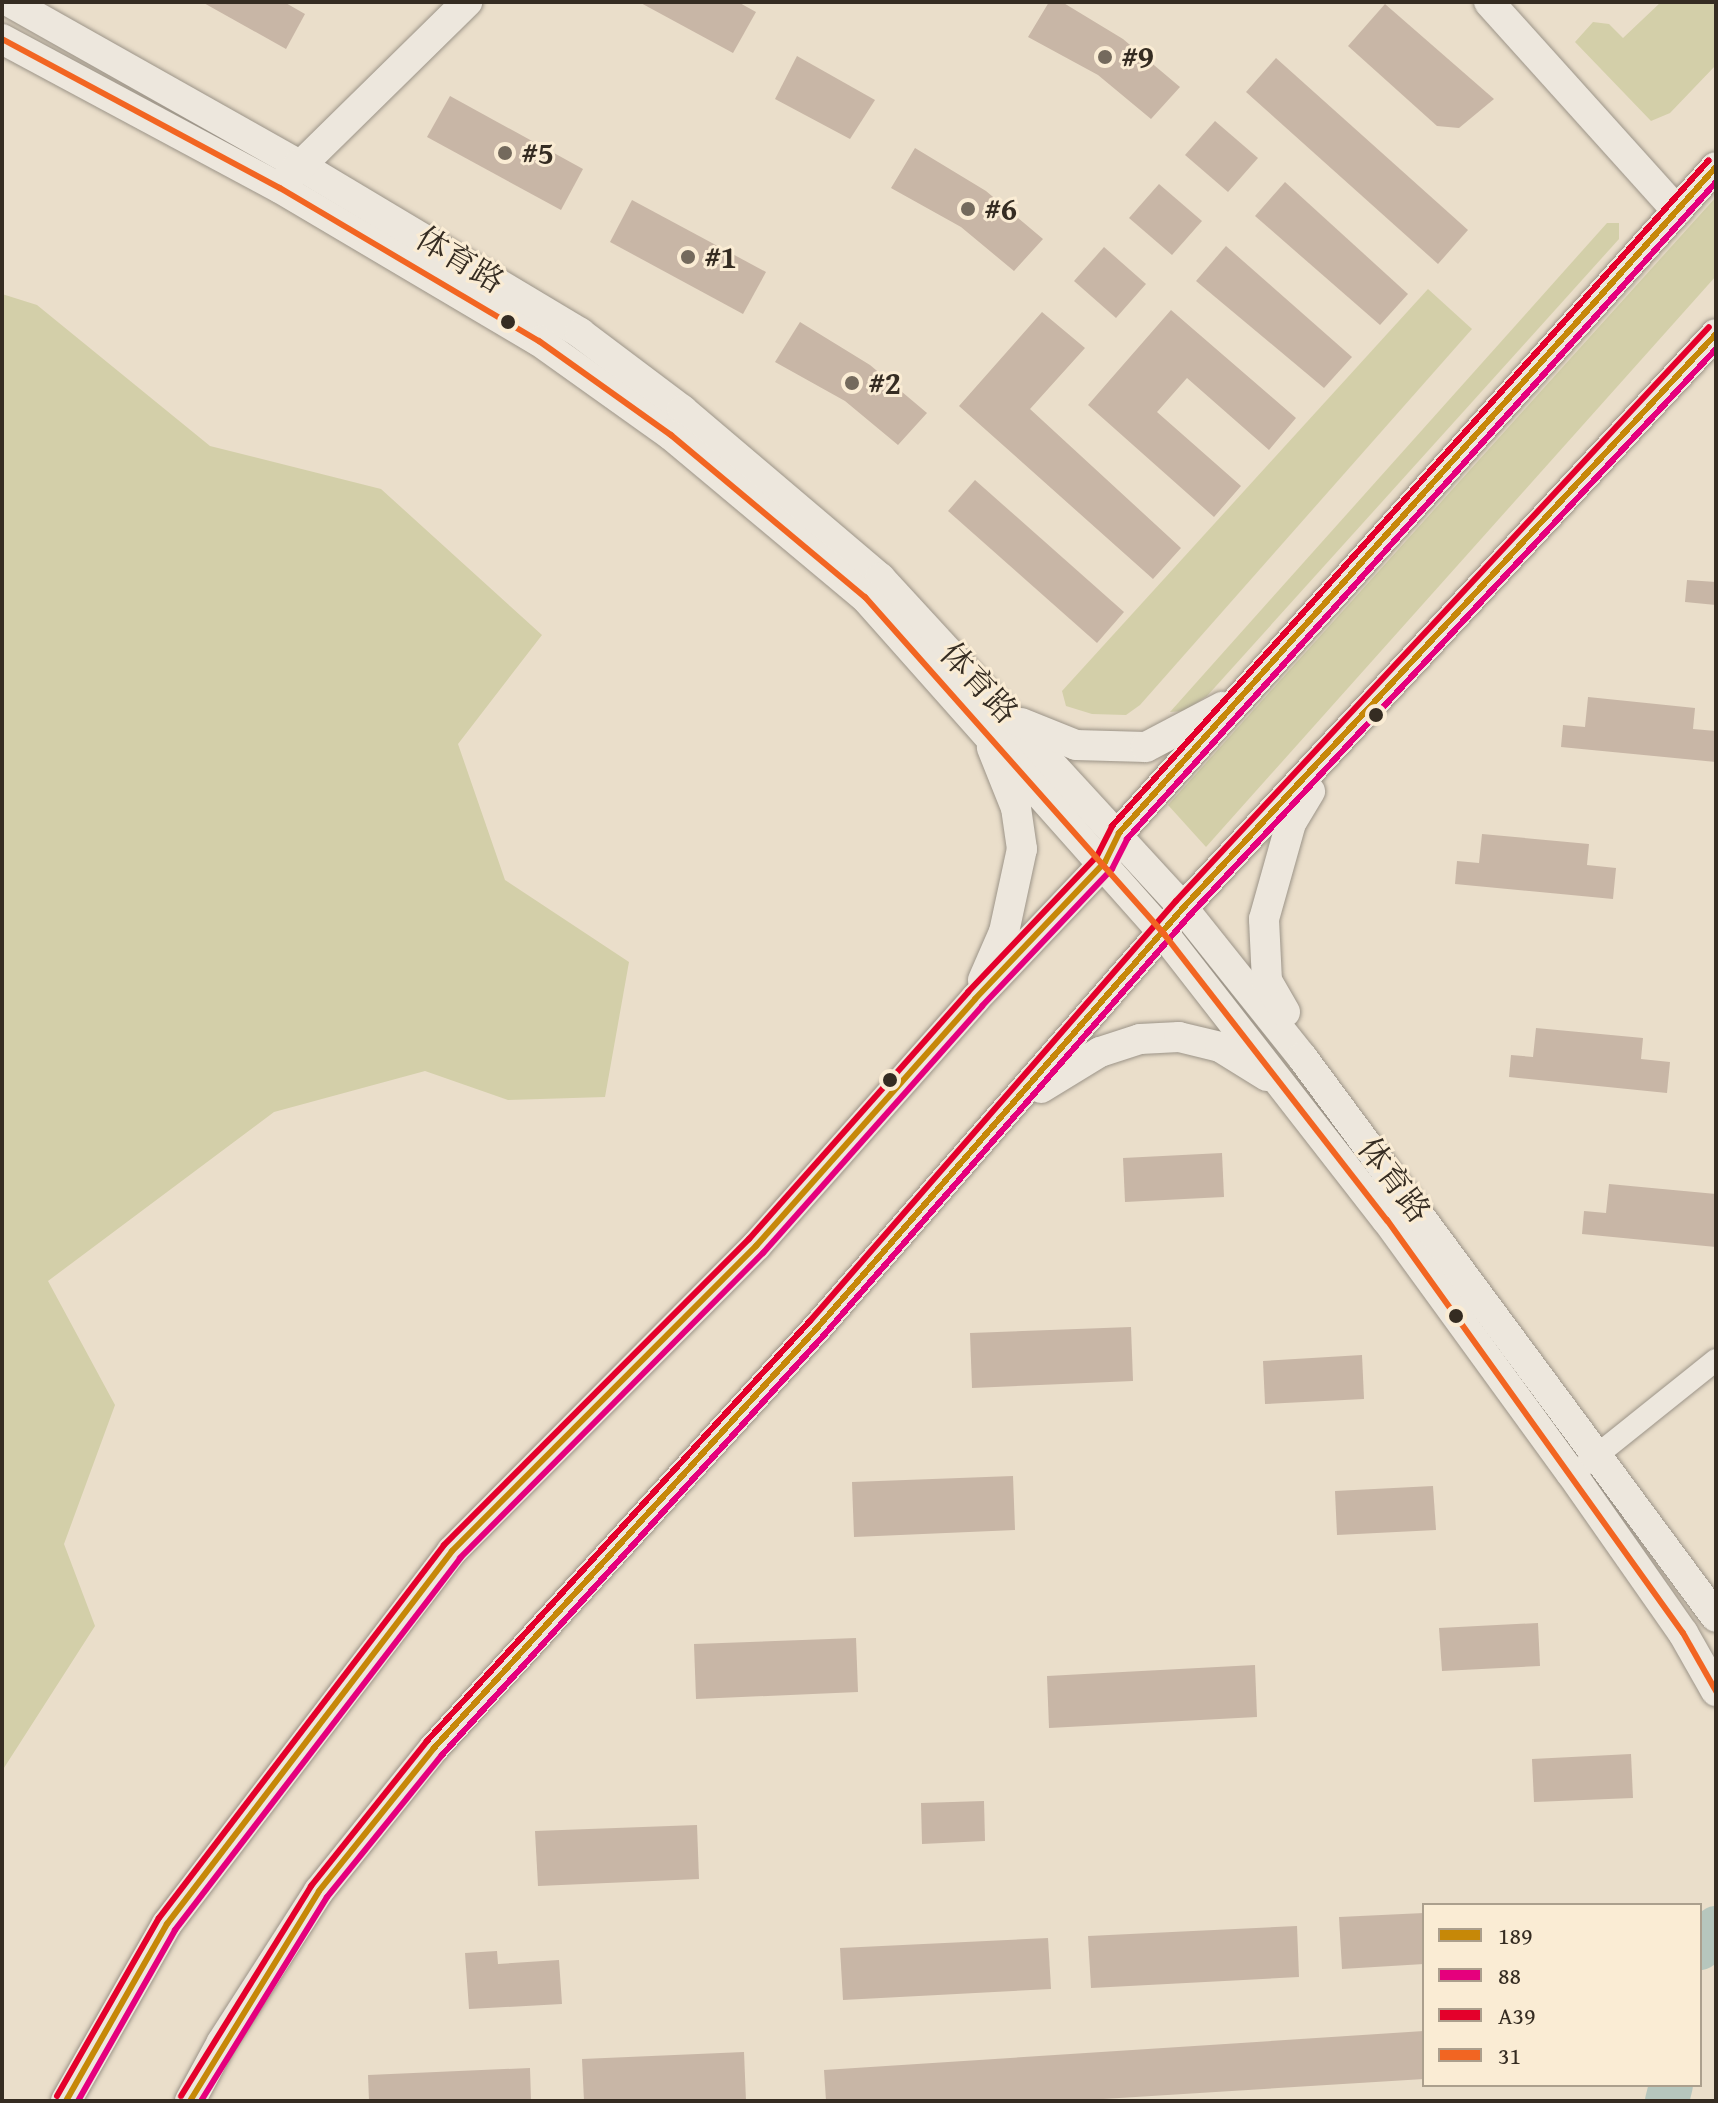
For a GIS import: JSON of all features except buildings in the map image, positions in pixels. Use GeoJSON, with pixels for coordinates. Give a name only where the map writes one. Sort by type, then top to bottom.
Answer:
{"type":"FeatureCollection","features":[{"type":"Feature","properties":{"kind":"street","name":"体育路"},"geometry":{"type":"LineString","coordinates":[[10,2],[298,164],[580,333],[682,410],[880,578],[1119,833],[1183,908],[1354,1126],[1716,1617]]}},
{"type":"Feature","properties":{"kind":"street"},"geometry":{"type":"LineString","coordinates":[[280,188],[298,164],[467,2]]}},
{"type":"Feature","properties":{"kind":"street"},"geometry":{"type":"LineString","coordinates":[[1489,2],[1677,211]]}},
{"type":"Feature","properties":{"kind":"street","name":"体育路"},"geometry":{"type":"LineString","coordinates":[[2,39],[280,188],[539,341],[671,435],[865,597],[1105,862],[1280,1083],[1571,1473],[1683,1633],[1716,1691]]}},
{"type":"Feature","properties":{"kind":"street"},"geometry":{"type":"LineString","coordinates":[[66,2101],[167,1924],[452,1551],[756,1246],[975,999],[1105,862],[1119,833],[1716,167]]}},
{"type":"Feature","properties":{"kind":"street"},"geometry":{"type":"LineString","coordinates":[[190,2101],[319,1891],[434,1748],[1006,1113],[1164,934],[1183,908],[1716,334]]}},
{"type":"Feature","properties":{"kind":"street"},"geometry":{"type":"LineString","coordinates":[[1015,721],[1076,745],[1146,747],[1245,694]]}},
{"type":"Feature","properties":{"kind":"street"},"geometry":{"type":"LineString","coordinates":[[975,999],[1004,932],[1022,849],[1016,808],[986,731]]}},
{"type":"Feature","properties":{"kind":"street"},"geometry":{"type":"LineString","coordinates":[[1335,746],[1291,823],[1267,904],[1262,952],[1267,981],[1343,1097],[1354,1126]]}},
{"type":"Feature","properties":{"kind":"street"},"geometry":{"type":"LineString","coordinates":[[1006,1113],[1100,1052],[1140,1039],[1179,1037],[1220,1047],[1280,1083]]}},
{"type":"Feature","properties":{"kind":"street"},"geometry":{"type":"LineString","coordinates":[[1571,1473],[1600,1456],[1716,1360]]}},
{"type":"Feature","properties":{"kind":"shaded area"},"geometry":{"type":"Polygon","coordinates":[[[1661,2],[1716,2],[1716,65],[1670,113],[1651,121],[1575,42],[1593,22],[1609,24],[1623,38],[1661,2]]]}},
{"type":"Feature","properties":{"kind":"shaded area"},"geometry":{"type":"Polygon","coordinates":[[[1716,197],[1716,276],[1206,847],[1168,805],[1716,197]]]}},
{"type":"Feature","properties":{"kind":"shaded area"},"geometry":{"type":"Polygon","coordinates":[[[1607,223],[1619,223],[1619,239],[1207,696],[1184,711],[1170,712],[1607,223]]]}},
{"type":"Feature","properties":{"kind":"shaded area"},"geometry":{"type":"Polygon","coordinates":[[[1428,289],[1472,329],[1140,705],[1126,715],[1092,714],[1066,706],[1062,691],[1428,289]]]}},
{"type":"Feature","properties":{"kind":"shaded area"},"geometry":{"type":"Polygon","coordinates":[[[2,294],[37,305],[210,446],[381,489],[542,635],[458,744],[505,880],[629,962],[605,1097],[508,1100],[425,1071],[274,1112],[48,1281],[115,1405],[64,1544],[95,1626],[2,1771],[2,294]]]}},
{"type":"Feature","properties":{"kind":"waterway"},"geometry":{"type":"LineString","coordinates":[[1702,1946],[1716,1928]]}},
{"type":"Feature","properties":{"kind":"waterway"},"geometry":{"type":"LineString","coordinates":[[1667,2101],[1670,2087]]}},
{"type":"Feature","properties":{"kind":"transit line","name":"31"},"geometry":{"type":"LineString","coordinates":[[2,39],[280,188],[539,341],[671,435],[865,597],[1164,934],[1387,1220],[1683,1633],[1716,1691]]}},
{"type":"Feature","properties":{"kind":"transit line","name":"A39"},"geometry":{"type":"LineString","coordinates":[[57,2096],[159,1918],[444,1545],[749,1239],[968,992],[1097,856],[1112,826],[1709,160]]}},
{"type":"Feature","properties":{"kind":"transit line","name":"189"},"geometry":{"type":"LineString","coordinates":[[66,2101],[167,1924],[452,1551],[756,1246],[975,999],[1105,862],[1119,833],[1716,167]]}},
{"type":"Feature","properties":{"kind":"transit line","name":"88"},"geometry":{"type":"LineString","coordinates":[[78,2101],[175,1930],[460,1558],[763,1253],[982,1006],[1112,869],[1127,839],[1716,182]]}},
{"type":"Feature","properties":{"kind":"transit line","name":"A39"},"geometry":{"type":"LineString","coordinates":[[181,2096],[311,1886],[427,1741],[810,1321],[1176,901],[1709,327]]}},
{"type":"Feature","properties":{"kind":"transit line","name":"189"},"geometry":{"type":"LineString","coordinates":[[190,2101],[319,1891],[434,1748],[817,1328],[1183,908],[1716,334]]}},
{"type":"Feature","properties":{"kind":"transit line","name":"88"},"geometry":{"type":"LineString","coordinates":[[201,2101],[327,1897],[442,1755],[824,1335],[1190,915],[1716,349]]}},
{"type":"Feature","properties":{"kind":"place","name":"#9"},"geometry":{"type":"Point","coordinates":[1105,57]}},
{"type":"Feature","properties":{"kind":"place","name":"#5"},"geometry":{"type":"Point","coordinates":[505,153]}},
{"type":"Feature","properties":{"kind":"place","name":"#6"},"geometry":{"type":"Point","coordinates":[968,209]}},
{"type":"Feature","properties":{"kind":"place","name":"#1"},"geometry":{"type":"Point","coordinates":[688,257]}},
{"type":"Feature","properties":{"kind":"place","name":"#2"},"geometry":{"type":"Point","coordinates":[852,383]}}]}
